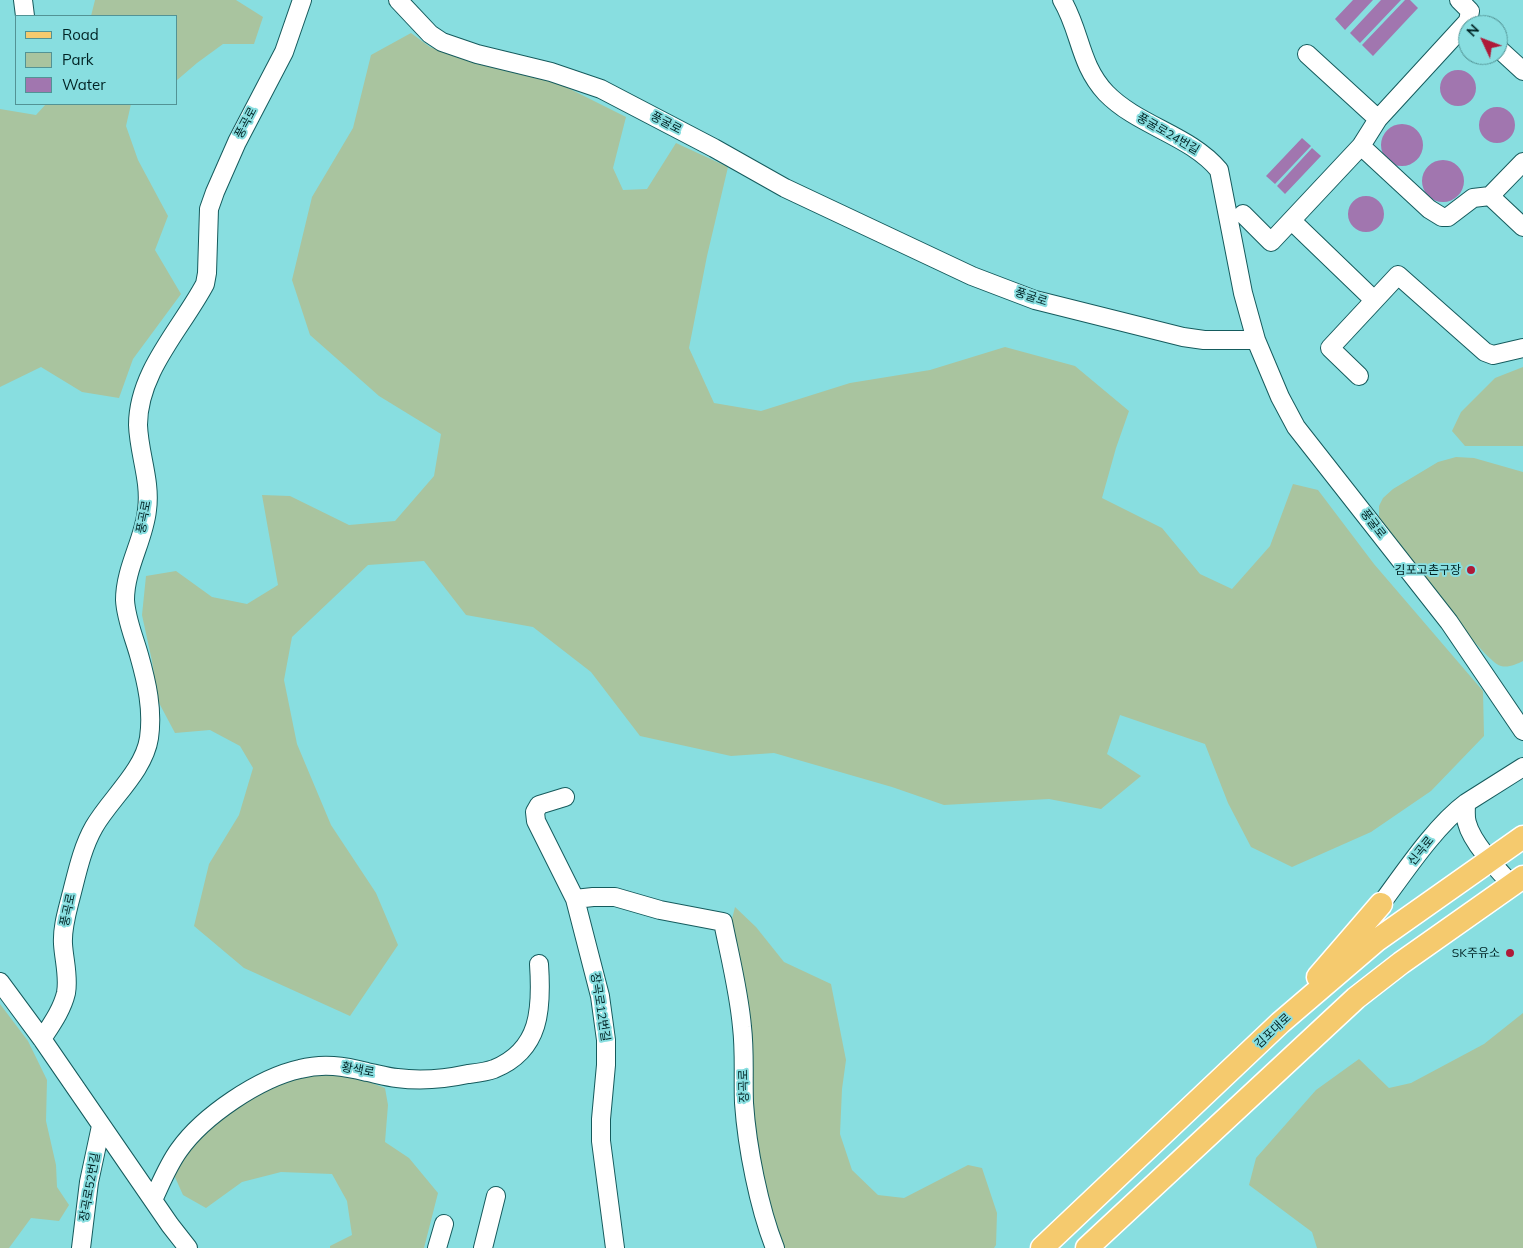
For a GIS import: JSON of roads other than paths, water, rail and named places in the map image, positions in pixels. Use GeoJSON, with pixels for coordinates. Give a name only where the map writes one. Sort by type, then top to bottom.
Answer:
{"type":"FeatureCollection","features":[{"type":"Feature","properties":{"kind":"main road","name":"김포대로"},"geometry":{"type":"LineString","coordinates":[[1042,1248],[1280,1023],[1378,940],[1523,837]]}},
{"type":"Feature","properties":{"kind":"main road"},"geometry":{"type":"LineString","coordinates":[[1088,1248],[1356,998],[1401,963],[1517,881]]}},
{"type":"Feature","properties":{"kind":"main road"},"geometry":{"type":"LineString","coordinates":[[1280,1023],[1380,904]]}},
{"type":"Feature","properties":{"kind":"street"},"geometry":{"type":"LineString","coordinates":[[23,0],[24,15]]}},
{"type":"Feature","properties":{"kind":"street","name":"풍곡로"},"geometry":{"type":"LineString","coordinates":[[42,1039],[58,1015],[66,991],[63,945],[65,922],[86,845],[101,814],[134,771],[148,742],[151,724],[147,683],[130,628],[125,599],[129,574],[147,512],[148,497],[138,426],[139,412],[144,393],[164,348],[205,284],[209,209],[214,192],[240,135],[284,52],[302,0]]}},
{"type":"Feature","properties":{"kind":"street","name":"풍굴로"},"geometry":{"type":"LineString","coordinates":[[398,0],[430,34],[442,42],[477,54],[551,72],[601,89],[714,148],[785,188],[972,276],[1035,300],[1183,337],[1204,340],[1256,340],[1280,397],[1296,426],[1449,622],[1523,731]]}},
{"type":"Feature","properties":{"kind":"street","name":"풍굴로24번길"},"geometry":{"type":"LineString","coordinates":[[1062,0],[1073,21],[1088,68],[1106,93],[1140,118],[1210,159],[1219,170],[1243,293],[1256,340]]}},
{"type":"Feature","properties":{"kind":"street"},"geometry":{"type":"LineString","coordinates":[[1459,0],[1470,11],[1470,15]]}},
{"type":"Feature","properties":{"kind":"street"},"geometry":{"type":"LineString","coordinates":[[1242,214],[1271,242],[1361,146],[1378,119],[1458,36]]}},
{"type":"Feature","properties":{"kind":"street"},"geometry":{"type":"LineString","coordinates":[[1307,54],[1378,119]]}},
{"type":"Feature","properties":{"kind":"street"},"geometry":{"type":"LineString","coordinates":[[1508,57],[1523,71]]}},
{"type":"Feature","properties":{"kind":"street"},"geometry":{"type":"LineString","coordinates":[[1361,146],[1429,209],[1442,217],[1448,217],[1474,198],[1490,196],[1523,162]]}},
{"type":"Feature","properties":{"kind":"street"},"geometry":{"type":"LineString","coordinates":[[1490,196],[1523,227]]}},
{"type":"Feature","properties":{"kind":"street"},"geometry":{"type":"LineString","coordinates":[[1292,221],[1374,300]]}},
{"type":"Feature","properties":{"kind":"street"},"geometry":{"type":"LineString","coordinates":[[1359,376],[1330,348],[1398,275],[1485,352],[1493,354],[1523,348]]}},
{"type":"Feature","properties":{"kind":"street","name":"신곡로"},"geometry":{"type":"LineString","coordinates":[[1380,904],[1457,810],[1523,767]]}},
{"type":"Feature","properties":{"kind":"street","name":"장곡로12번길"},"geometry":{"type":"LineString","coordinates":[[565,797],[539,805],[535,812],[536,821],[541,833],[552,850],[575,899],[604,1015],[606,1065],[601,1141],[615,1248]]}},
{"type":"Feature","properties":{"kind":"street"},"geometry":{"type":"LineString","coordinates":[[1466,803],[1465,817],[1467,826],[1490,860],[1517,881]]}},
{"type":"Feature","properties":{"kind":"street","name":"장곡로"},"geometry":{"type":"LineString","coordinates":[[575,899],[593,896],[615,897],[660,910],[723,922],[740,1008],[744,1104],[752,1162],[763,1211],[775,1248]]}},
{"type":"Feature","properties":{"kind":"street","name":"황색로"},"geometry":{"type":"LineString","coordinates":[[153,1200],[178,1152],[197,1129],[245,1092],[279,1075],[299,1069],[334,1066],[394,1078],[432,1079],[492,1070],[507,1063],[518,1055],[529,1042],[534,1031],[538,1018],[541,993],[539,964]]}},
{"type":"Feature","properties":{"kind":"street"},"geometry":{"type":"LineString","coordinates":[[0,982],[188,1248]]}},
{"type":"Feature","properties":{"kind":"street","name":"장곡로52번길"},"geometry":{"type":"LineString","coordinates":[[81,1248],[89,1182],[101,1126]]}},
{"type":"Feature","properties":{"kind":"street"},"geometry":{"type":"LineString","coordinates":[[483,1248],[496,1196]]}},
{"type":"Feature","properties":{"kind":"street"},"geometry":{"type":"LineString","coordinates":[[437,1248],[444,1224]]}},
{"type":"Feature","properties":{"kind":"street"},"geometry":{"type":"LineString","coordinates":[[1034,1248],[1067,1226]]}},
{"type":"Feature","properties":{"kind":"water"},"geometry":{"type":"Polygon","coordinates":[[[1353,0],[1373,0],[1345,30],[1335,19],[1353,0]]]}},
{"type":"Feature","properties":{"kind":"water"},"geometry":{"type":"Polygon","coordinates":[[[1381,0],[1401,0],[1360,43],[1350,33],[1381,0]]]}},
{"type":"Feature","properties":{"kind":"water"},"geometry":{"type":"Polygon","coordinates":[[[1405,0],[1410,0],[1418,8],[1373,56],[1362,45],[1405,0]]]}},
{"type":"Feature","properties":{"kind":"water"},"geometry":{"type":"Polygon","coordinates":[[[1458,70],[1465,71],[1471,75],[1475,81],[1475,95],[1471,101],[1465,105],[1458,106],[1451,105],[1445,101],[1441,95],[1440,88],[1441,81],[1445,75],[1451,71],[1458,70]]]}},
{"type":"Feature","properties":{"kind":"water"},"geometry":{"type":"Polygon","coordinates":[[[1497,107],[1504,108],[1510,112],[1514,118],[1514,132],[1510,138],[1504,142],[1497,143],[1490,142],[1484,138],[1480,132],[1479,125],[1480,118],[1484,112],[1490,108],[1497,107]]]}},
{"type":"Feature","properties":{"kind":"water"},"geometry":{"type":"Polygon","coordinates":[[[1402,124],[1417,130],[1423,145],[1417,160],[1402,166],[1387,160],[1381,145],[1387,130],[1402,124]]]}},
{"type":"Feature","properties":{"kind":"water"},"geometry":{"type":"Polygon","coordinates":[[[1302,138],[1311,146],[1275,184],[1266,176],[1302,138]]]}},
{"type":"Feature","properties":{"kind":"water"},"geometry":{"type":"Polygon","coordinates":[[[1312,148],[1321,156],[1285,194],[1277,186],[1312,148]]]}},
{"type":"Feature","properties":{"kind":"water"},"geometry":{"type":"Polygon","coordinates":[[[1443,160],[1458,166],[1464,181],[1458,196],[1443,202],[1428,196],[1422,181],[1428,166],[1443,160]]]}},
{"type":"Feature","properties":{"kind":"water"},"geometry":{"type":"Polygon","coordinates":[[[1366,196],[1373,197],[1379,201],[1383,207],[1383,221],[1379,227],[1373,231],[1366,232],[1359,231],[1353,227],[1349,221],[1348,214],[1349,207],[1353,201],[1359,197],[1366,196]]]}},
{"type":"Feature","properties":{"kind":"place","name":"김포고촌구장"},"geometry":{"type":"Point","coordinates":[1471,570]}},
{"type":"Feature","properties":{"kind":"place","name":"SK주유소"},"geometry":{"type":"Point","coordinates":[1510,953]}}]}
